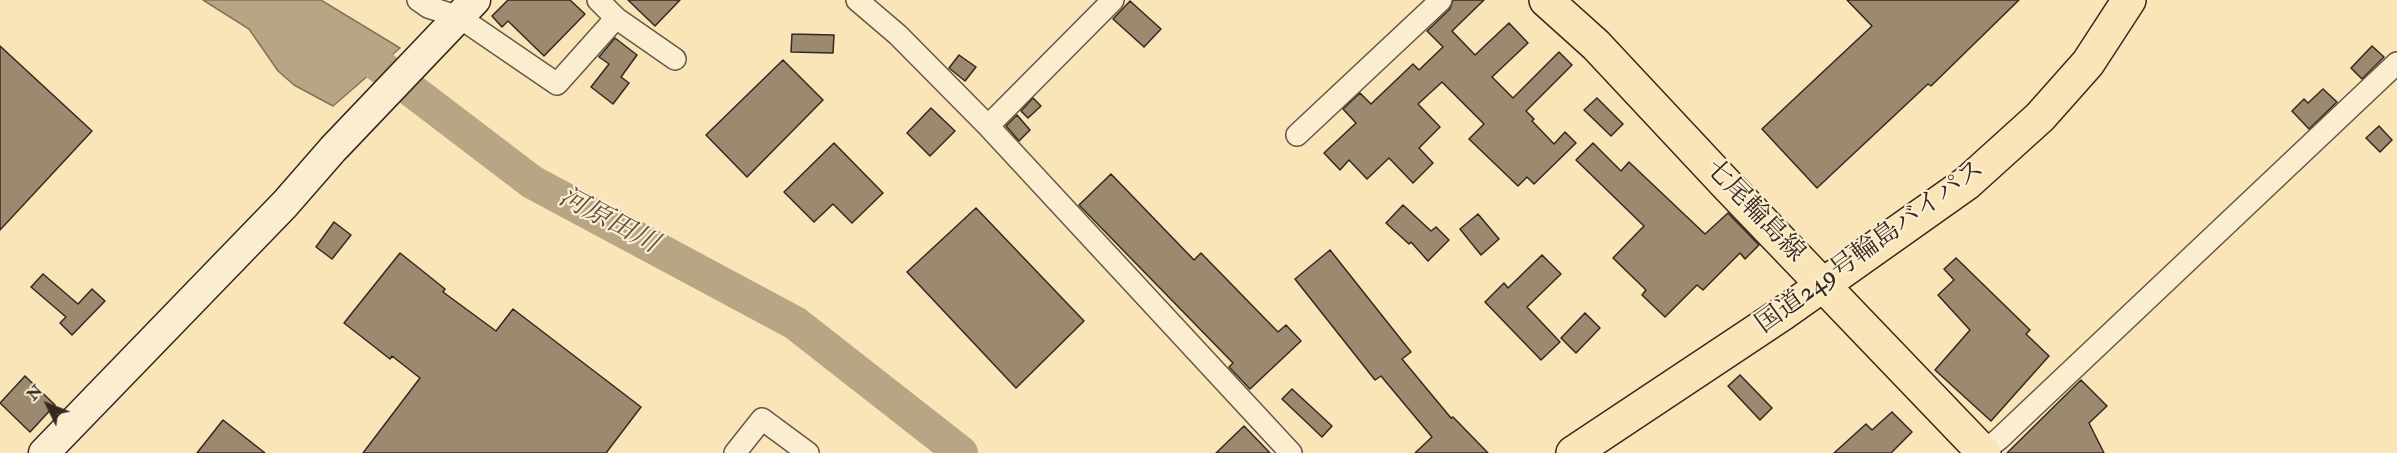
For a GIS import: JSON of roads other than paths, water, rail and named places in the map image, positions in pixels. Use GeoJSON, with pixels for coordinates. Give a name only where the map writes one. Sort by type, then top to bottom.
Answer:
{"type":"FeatureCollection","features":[{"type":"Feature","properties":{"kind":"main road","name":"七尾輪島線"},"geometry":{"type":"LineString","coordinates":[[1546,0],[1596,45],[1983,452]]}},
{"type":"Feature","properties":{"kind":"main road","name":"国道249号輪島バイパス"},"geometry":{"type":"LineString","coordinates":[[1573,453],[1782,314],[1967,183],[2033,125],[2088,63],[2129,0]]}},
{"type":"Feature","properties":{"kind":"street"},"geometry":{"type":"LineString","coordinates":[[418,0],[428,7],[467,9],[557,84],[616,18]]}},
{"type":"Feature","properties":{"kind":"street"},"geometry":{"type":"LineString","coordinates":[[598,0],[616,18],[675,59]]}},
{"type":"Feature","properties":{"kind":"street"},"geometry":{"type":"LineString","coordinates":[[857,0],[898,35],[988,126],[1291,453]]}},
{"type":"Feature","properties":{"kind":"street"},"geometry":{"type":"LineString","coordinates":[[988,126],[1113,0]]}},
{"type":"Feature","properties":{"kind":"street"},"geometry":{"type":"LineString","coordinates":[[1297,135],[1441,0]]}},
{"type":"Feature","properties":{"kind":"street"},"geometry":{"type":"LineString","coordinates":[[44,453],[285,204],[336,146],[467,9]]}},
{"type":"Feature","properties":{"kind":"street"},"geometry":{"type":"LineString","coordinates":[[1983,452],[2397,63]]}},
{"type":"Feature","properties":{"kind":"street"},"geometry":{"type":"LineString","coordinates":[[735,453],[762,419],[808,453]]}},
{"type":"Feature","properties":{"kind":"waterway","name":"河原田川"},"geometry":{"type":"LineString","coordinates":[[343,38],[532,182],[795,323],[961,453]]}}]}
